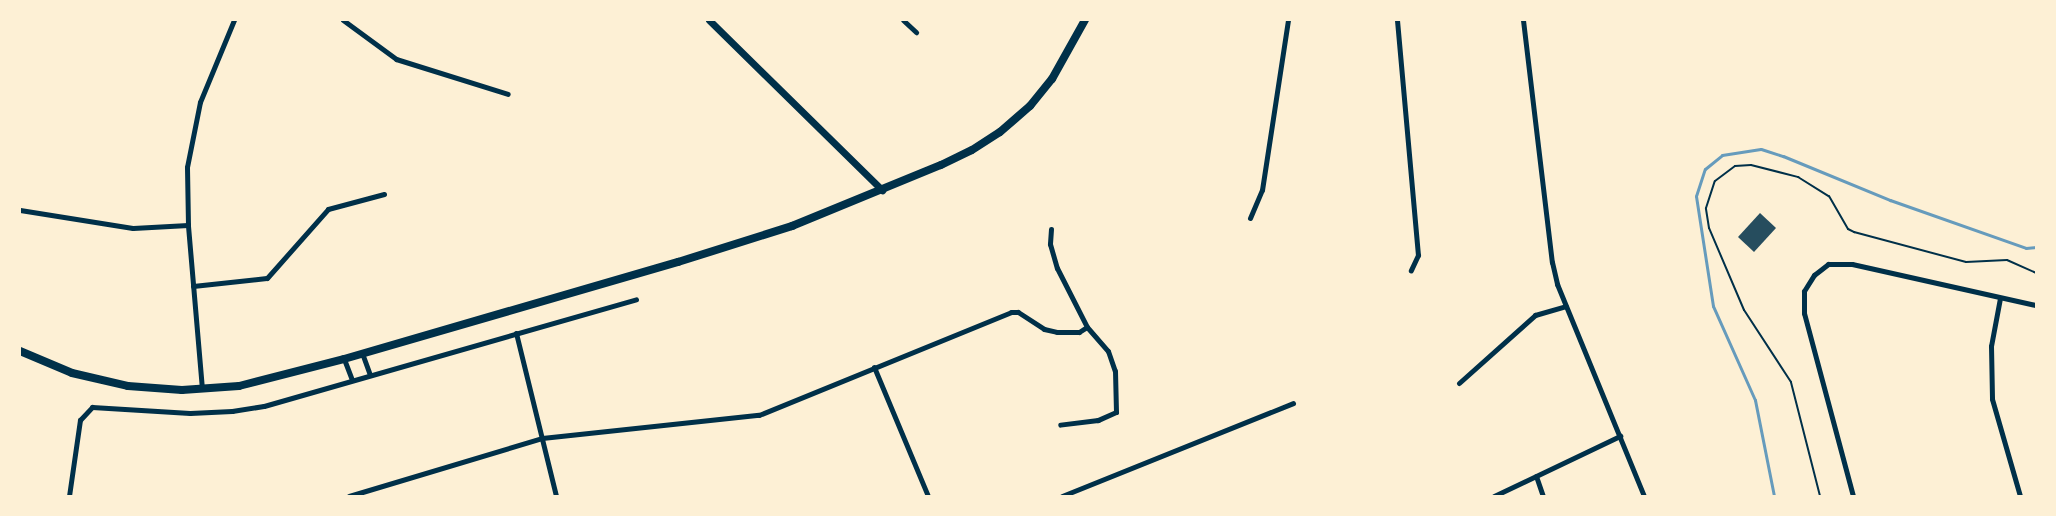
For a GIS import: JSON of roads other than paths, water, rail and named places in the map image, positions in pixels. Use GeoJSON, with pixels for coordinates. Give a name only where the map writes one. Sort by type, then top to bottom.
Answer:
{"type":"FeatureCollection","features":[{"type":"Feature","properties":{"kind":"main road"},"geometry":{"type":"LineString","coordinates":[[20,351],[55,367],[112,384],[154,389],[239,386],[344,359],[678,262],[792,226],[882,190],[941,165],[1000,132],[1030,106],[1052,79],[1085,20]]}},
{"type":"Feature","properties":{"kind":"street"},"geometry":{"type":"LineString","coordinates":[[202,389],[188,225],[187,167],[194,121],[207,83],[234,20]]}},
{"type":"Feature","properties":{"kind":"street"},"geometry":{"type":"LineString","coordinates":[[343,20],[396,59],[508,94]]}},
{"type":"Feature","properties":{"kind":"street"},"geometry":{"type":"LineString","coordinates":[[709,20],[882,190]]}},
{"type":"Feature","properties":{"kind":"street"},"geometry":{"type":"LineString","coordinates":[[903,20],[916,32]]}},
{"type":"Feature","properties":{"kind":"street"},"geometry":{"type":"LineString","coordinates":[[1250,218],[1262,190],[1288,20]]}},
{"type":"Feature","properties":{"kind":"street"},"geometry":{"type":"LineString","coordinates":[[1397,20],[1418,255],[1411,270]]}},
{"type":"Feature","properties":{"kind":"street"},"geometry":{"type":"LineString","coordinates":[[1523,20],[1552,261],[1566,306],[1644,496]]}},
{"type":"Feature","properties":{"kind":"street"},"geometry":{"type":"LineString","coordinates":[[193,286],[267,278],[328,209],[384,194]]}},
{"type":"Feature","properties":{"kind":"street"},"geometry":{"type":"LineString","coordinates":[[20,210],[133,228],[188,225]]}},
{"type":"Feature","properties":{"kind":"street"},"geometry":{"type":"LineString","coordinates":[[1051,229],[1050,244],[1057,268],[1087,327],[1105,345],[1113,365],[1116,412],[1098,420],[1060,425]]}},
{"type":"Feature","properties":{"kind":"street"},"geometry":{"type":"LineString","coordinates":[[1853,496],[1804,313],[1804,291],[1814,275],[1828,264],[1845,263],[2037,305]]}},
{"type":"Feature","properties":{"kind":"street"},"geometry":{"type":"LineString","coordinates":[[69,496],[80,420],[92,407],[190,413],[232,411],[264,406],[636,298]]}},
{"type":"Feature","properties":{"kind":"street"},"geometry":{"type":"LineString","coordinates":[[2000,298],[1991,346],[1992,399],[2020,496]]}},
{"type":"Feature","properties":{"kind":"street"},"geometry":{"type":"LineString","coordinates":[[1459,383],[1535,315],[1566,306]]}},
{"type":"Feature","properties":{"kind":"street"},"geometry":{"type":"LineString","coordinates":[[349,496],[542,438],[747,418],[1011,312],[1018,312],[1029,320],[1057,332],[1079,332],[1087,327]]}},
{"type":"Feature","properties":{"kind":"street"},"geometry":{"type":"LineString","coordinates":[[516,333],[556,496]]}},
{"type":"Feature","properties":{"kind":"street"},"geometry":{"type":"LineString","coordinates":[[362,353],[370,375]]}},
{"type":"Feature","properties":{"kind":"street"},"geometry":{"type":"LineString","coordinates":[[344,359],[352,381]]}},
{"type":"Feature","properties":{"kind":"street"},"geometry":{"type":"LineString","coordinates":[[874,367],[928,496]]}},
{"type":"Feature","properties":{"kind":"street"},"geometry":{"type":"LineString","coordinates":[[1064,496],[1293,403]]}},
{"type":"Feature","properties":{"kind":"street"},"geometry":{"type":"LineString","coordinates":[[1494,496],[1620,436]]}},
{"type":"Feature","properties":{"kind":"street"},"geometry":{"type":"LineString","coordinates":[[1536,476],[1544,496]]}},
{"type":"Feature","properties":{"kind":"street"},"geometry":{"type":"LineString","coordinates":[[372,489],[374,496]]}},
{"type":"Feature","properties":{"kind":"waterway"},"geometry":{"type":"LineString","coordinates":[[1774,496],[1755,400],[1713,306],[1696,196],[1705,169],[1722,155],[1761,149],[1890,200],[2026,248],[2036,247]]}}]}
